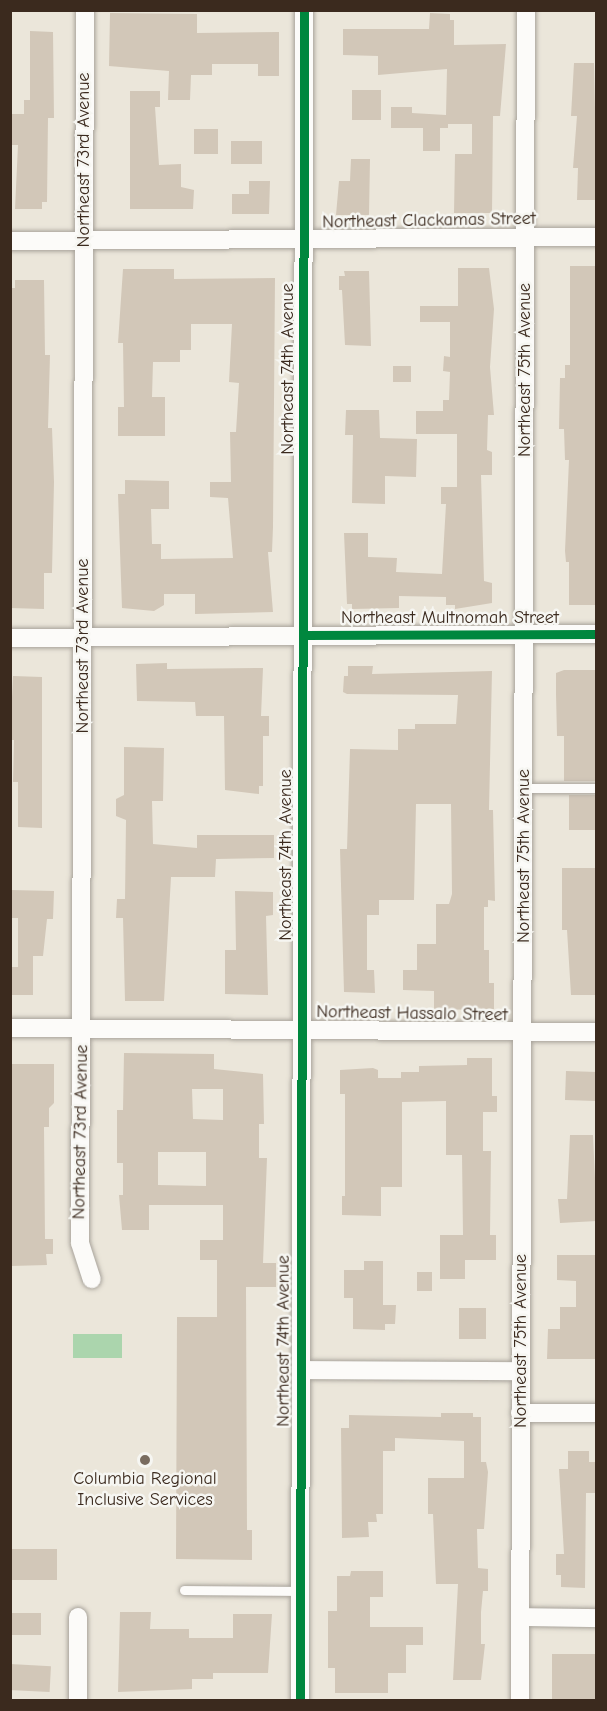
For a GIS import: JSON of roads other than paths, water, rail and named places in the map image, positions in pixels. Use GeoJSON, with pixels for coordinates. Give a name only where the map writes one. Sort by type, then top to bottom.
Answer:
{"type":"FeatureCollection","features":[{"type":"Feature","properties":{"kind":"street","name":"Northeast 73rd Avenue"},"geometry":{"type":"LineString","coordinates":[[85,10],[80,1243],[92,1279]]}},
{"type":"Feature","properties":{"kind":"street","name":"Northeast 74th Avenue"},"geometry":{"type":"LineString","coordinates":[[300,1701],[304,10]]}},
{"type":"Feature","properties":{"kind":"street","name":"Northeast 75th Avenue"},"geometry":{"type":"LineString","coordinates":[[520,1701],[526,10]]}},
{"type":"Feature","properties":{"kind":"street","name":"Northeast Clackamas Street"},"geometry":{"type":"LineString","coordinates":[[10,241],[597,237]]}},
{"type":"Feature","properties":{"kind":"street","name":"Northeast Multnomah Street"},"geometry":{"type":"LineString","coordinates":[[10,638],[597,634]]}},
{"type":"Feature","properties":{"kind":"street","name":"Northeast Hassalo Street"},"geometry":{"type":"LineString","coordinates":[[10,1028],[597,1032]]}},
{"type":"Feature","properties":{"kind":"street"},"geometry":{"type":"LineString","coordinates":[[301,1370],[521,1371]]}},
{"type":"Feature","properties":{"kind":"street"},"geometry":{"type":"LineString","coordinates":[[520,1413],[597,1413]]}},
{"type":"Feature","properties":{"kind":"street"},"geometry":{"type":"LineString","coordinates":[[78,1617],[78,1701]]}},
{"type":"Feature","properties":{"kind":"street"},"geometry":{"type":"LineString","coordinates":[[520,1617],[597,1618]]}},
{"type":"Feature","properties":{"kind":"lane"},"geometry":{"type":"LineString","coordinates":[[524,788],[594,788]]}},
{"type":"Feature","properties":{"kind":"lane"},"geometry":{"type":"LineString","coordinates":[[184,1590],[300,1591]]}},
{"type":"Feature","properties":{"kind":"place","name":"Columbia Regional Inclusive Services"},"geometry":{"type":"Point","coordinates":[145,1460]}}]}
